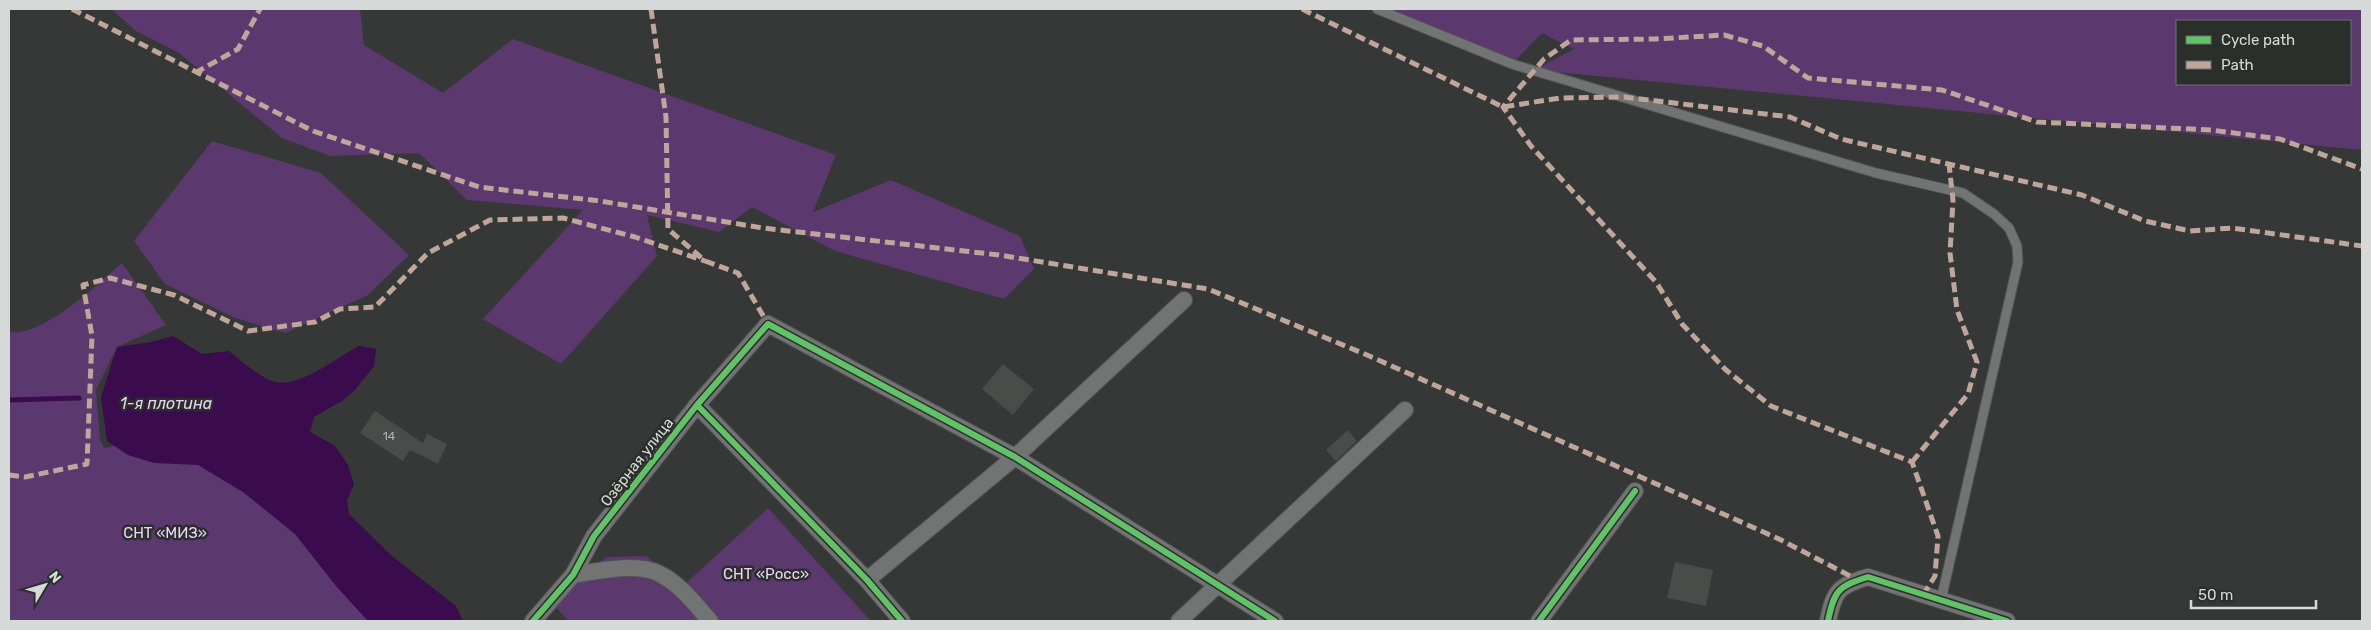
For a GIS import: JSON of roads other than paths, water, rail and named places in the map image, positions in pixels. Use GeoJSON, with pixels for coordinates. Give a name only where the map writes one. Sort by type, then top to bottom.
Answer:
{"type":"FeatureCollection","features":[{"type":"Feature","properties":{"kind":"street"},"geometry":{"type":"LineString","coordinates":[[867,580],[1015,457],[1184,300]]}},
{"type":"Feature","properties":{"kind":"street","name":"Озёрная улица"},"geometry":{"type":"LineString","coordinates":[[533,621],[573,574],[594,536],[698,405],[768,324],[1015,457]]}},
{"type":"Feature","properties":{"kind":"street"},"geometry":{"type":"LineString","coordinates":[[698,405],[867,580],[902,621]]}},
{"type":"Feature","properties":{"kind":"street"},"geometry":{"type":"LineString","coordinates":[[1179,621],[1405,410]]}},
{"type":"Feature","properties":{"kind":"street"},"geometry":{"type":"LineString","coordinates":[[1015,457],[1275,621]]}},
{"type":"Feature","properties":{"kind":"street"},"geometry":{"type":"LineString","coordinates":[[1539,621],[1635,491]]}},
{"type":"Feature","properties":{"kind":"street"},"geometry":{"type":"LineString","coordinates":[[573,574],[624,567],[659,573],[687,594],[710,621]]}},
{"type":"Feature","properties":{"kind":"street"},"geometry":{"type":"LineString","coordinates":[[1828,621],[1833,598],[1847,584],[1868,577],[2007,621]]}},
{"type":"Feature","properties":{"kind":"lane"},"geometry":{"type":"LineString","coordinates":[[1377,9],[1512,64],[1876,173],[1963,193],[1994,214],[2009,228],[2017,246],[2018,262],[1941,600]]}},
{"type":"Feature","properties":{"kind":"water","name":"1-я плотина"},"geometry":{"type":"Polygon","coordinates":[[[173,336],[202,354],[229,351],[257,373],[267,379],[278,382],[289,382],[314,373],[359,346],[376,349],[374,366],[355,390],[342,401],[314,417],[310,432],[335,446],[348,465],[354,485],[347,500],[349,514],[393,557],[456,606],[463,621],[368,621],[336,586],[295,534],[243,492],[198,465],[154,463],[128,455],[107,441],[101,397],[117,347],[151,342],[173,336]]]}},
{"type":"Feature","properties":{"kind":"waterway"},"geometry":{"type":"LineString","coordinates":[[9,400],[79,398]]}},
{"type":"Feature","properties":{"kind":"park label","name":"СНТ «МИЗ»"},"geometry":{"type":"Point","coordinates":[165,533]}},
{"type":"Feature","properties":{"kind":"park label","name":"СНТ «Росс»"},"geometry":{"type":"Point","coordinates":[766,574]}}]}
